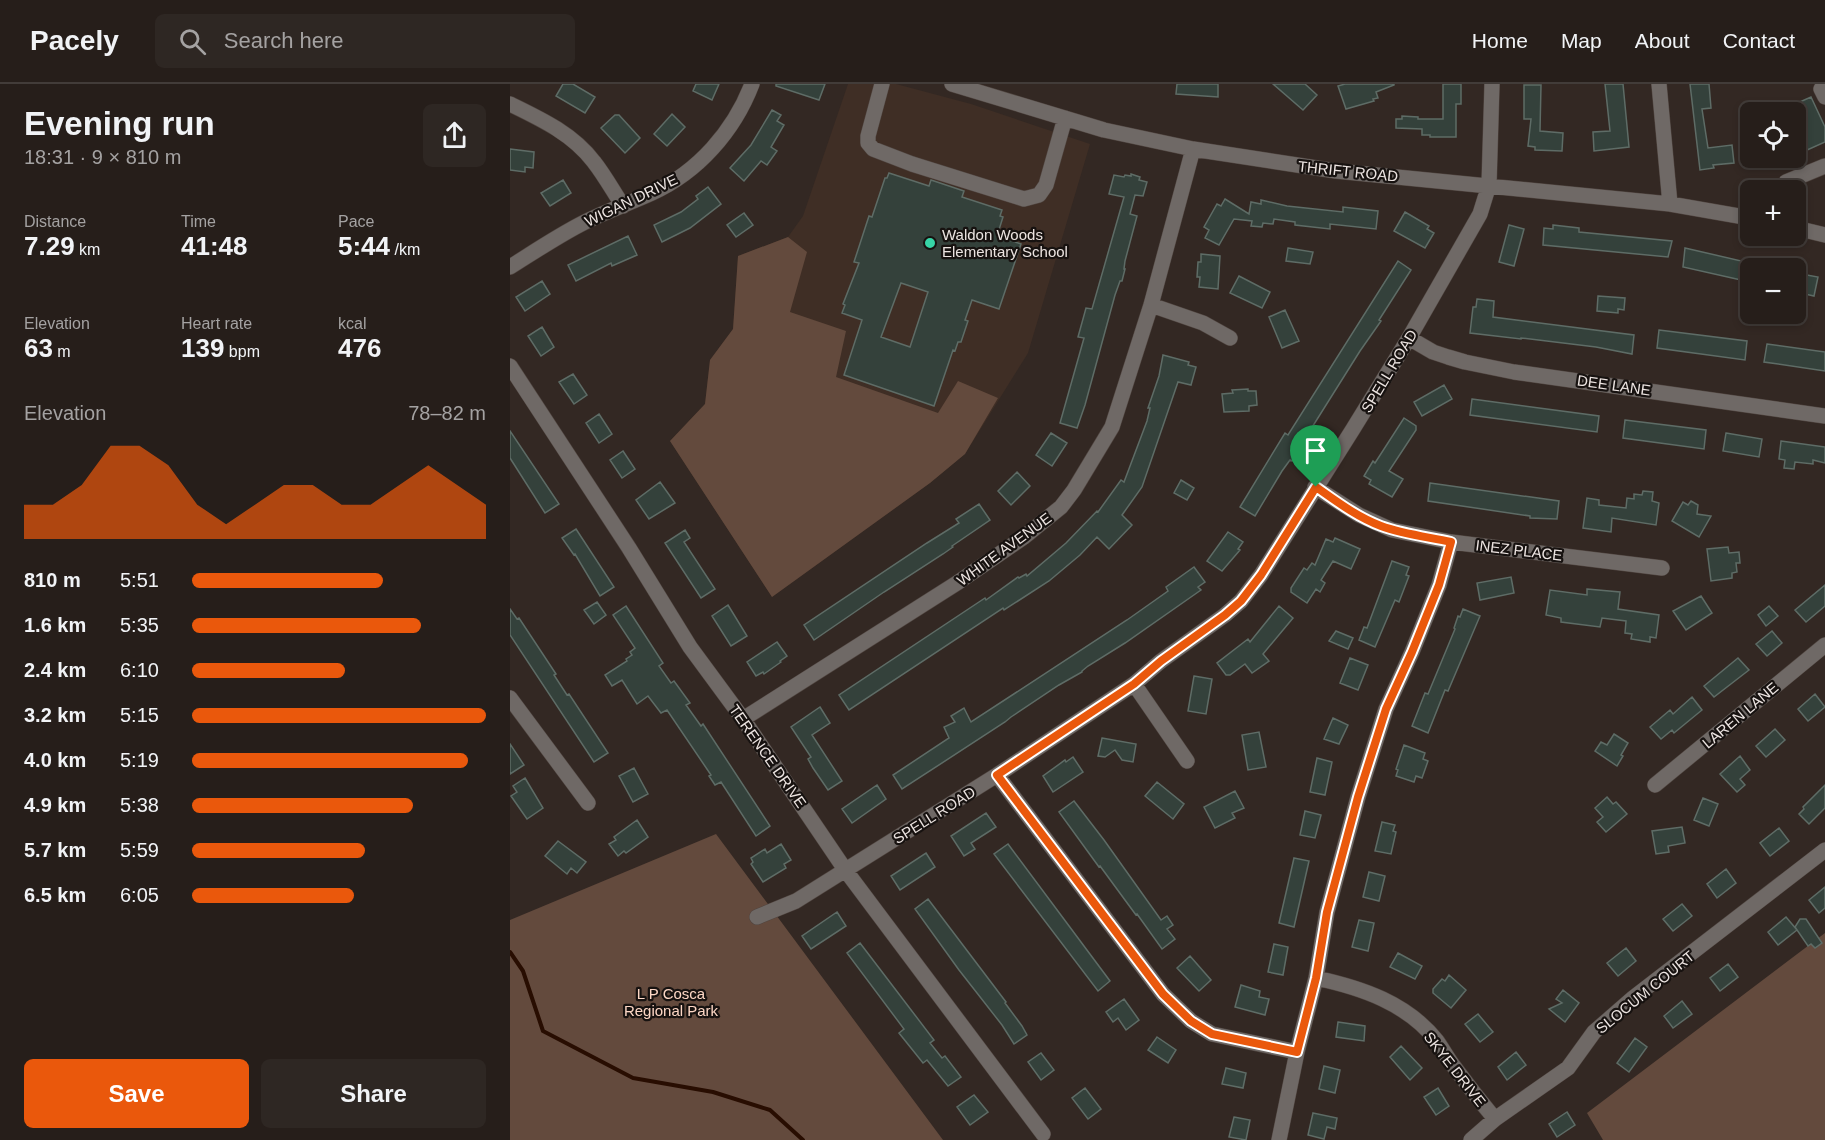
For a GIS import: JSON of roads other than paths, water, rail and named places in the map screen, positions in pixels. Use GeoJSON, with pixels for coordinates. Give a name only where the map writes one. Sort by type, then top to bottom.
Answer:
{"type":"FeatureCollection","features":[{"type":"Feature","properties":{"kind":"street","name":"WIGAN DRIVE"},"geometry":{"type":"LineString","coordinates":[[510,267],[584,222],[662,188],[694,167],[728,130],[752,84]]}},
{"type":"Feature","properties":{"kind":"street"},"geometry":{"type":"LineString","coordinates":[[882,84],[868,136],[868,143],[873,149],[912,164],[1024,199],[1039,195],[1046,185],[1065,118]]}},
{"type":"Feature","properties":{"kind":"street","name":"THRIFT ROAD"},"geometry":{"type":"LineString","coordinates":[[952,84],[1104,130],[1192,149],[1336,171],[1670,204],[1740,216]]}},
{"type":"Feature","properties":{"kind":"street","name":"SPELL ROAD"},"geometry":{"type":"LineString","coordinates":[[757,917],[796,901],[997,775],[1134,684],[1241,601],[1261,575],[1353,429],[1409,338],[1480,214],[1489,185],[1492,84]]}},
{"type":"Feature","properties":{"kind":"street"},"geometry":{"type":"LineString","coordinates":[[1659,84],[1670,204]]}},
{"type":"Feature","properties":{"kind":"street"},"geometry":{"type":"LineString","coordinates":[[510,104],[559,129],[574,141],[593,161],[623,206]]}},
{"type":"Feature","properties":{"kind":"street","name":"WHITE AVENUE"},"geometry":{"type":"LineString","coordinates":[[743,719],[957,583],[1024,537],[1061,507],[1112,427],[1151,305],[1192,149]]}},
{"type":"Feature","properties":{"kind":"street"},"geometry":{"type":"LineString","coordinates":[[1791,180],[1825,166]]}},
{"type":"Feature","properties":{"kind":"street"},"geometry":{"type":"LineString","coordinates":[[1806,230],[1825,235]]}},
{"type":"Feature","properties":{"kind":"street"},"geometry":{"type":"LineString","coordinates":[[1151,305],[1203,323],[1230,338]]}},
{"type":"Feature","properties":{"kind":"street","name":"DEE LANE"},"geometry":{"type":"LineString","coordinates":[[1409,338],[1432,352],[1480,366],[1825,416]]}},
{"type":"Feature","properties":{"kind":"street","name":"TERENCE DRIVE"},"geometry":{"type":"LineString","coordinates":[[510,366],[629,548],[690,647],[743,719],[846,871],[1043,1134]]}},
{"type":"Feature","properties":{"kind":"street","name":"INEZ PLACE"},"geometry":{"type":"LineString","coordinates":[[1316,487],[1346,507],[1392,530],[1451,542],[1662,568]]}},
{"type":"Feature","properties":{"kind":"street"},"geometry":{"type":"LineString","coordinates":[[1279,1140],[1297,1052],[1316,978],[1327,912],[1372,752],[1386,709],[1439,585],[1451,542]]}},
{"type":"Feature","properties":{"kind":"street","name":"LAREN LANE"},"geometry":{"type":"LineString","coordinates":[[1655,785],[1825,645]]}},
{"type":"Feature","properties":{"kind":"street"},"geometry":{"type":"LineString","coordinates":[[1134,684],[1187,761]]}},
{"type":"Feature","properties":{"kind":"street"},"geometry":{"type":"LineString","coordinates":[[510,698],[588,803]]}},
{"type":"Feature","properties":{"kind":"street"},"geometry":{"type":"LineString","coordinates":[[997,775],[1163,994],[1191,1021],[1212,1034],[1297,1052]]}},
{"type":"Feature","properties":{"kind":"street","name":"SLOCUM COURT"},"geometry":{"type":"LineString","coordinates":[[1471,1140],[1495,1119],[1568,1068],[1594,1032],[1609,1018],[1825,850]]}},
{"type":"Feature","properties":{"kind":"street","name":"SKYE DRIVE"},"geometry":{"type":"LineString","coordinates":[[1316,978],[1363,990],[1385,1000],[1413,1018],[1437,1041],[1495,1119]]}},
{"type":"Feature","properties":{"kind":"waterway"},"geometry":{"type":"LineString","coordinates":[[510,952],[523,971],[543,1031],[633,1078],[713,1092],[770,1110],[803,1140]]}},
{"type":"Feature","properties":{"kind":"place","name":"Waldon Woods Elementary School"},"geometry":{"type":"Point","coordinates":[930,243]}},
{"type":"Feature","properties":{"kind":"park label","name":"L P Cosca Regional Park"},"geometry":{"type":"Point","coordinates":[671,1002]}}]}
